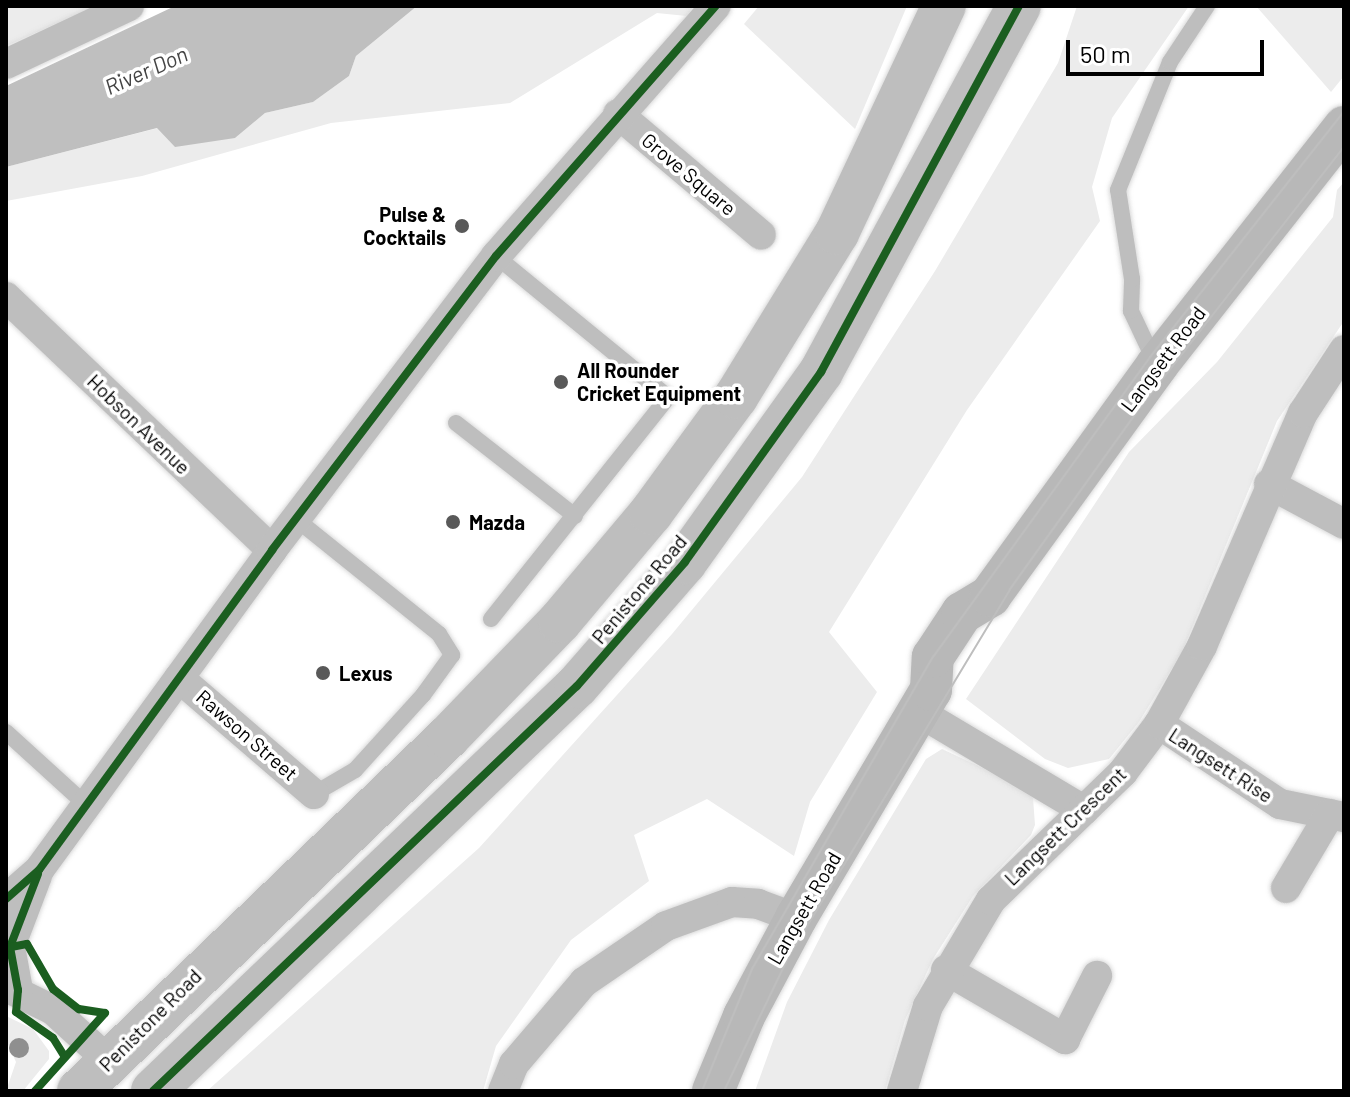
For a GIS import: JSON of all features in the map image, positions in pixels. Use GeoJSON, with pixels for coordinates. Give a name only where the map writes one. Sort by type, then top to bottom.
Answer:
{"type":"FeatureCollection","features":[{"type":"Feature","properties":{"kind":"highway","name":"Penistone Road"},"geometry":{"type":"LineString","coordinates":[[153,1091],[556,707],[685,562],[821,372],[1019,6]]}},
{"type":"Feature","properties":{"kind":"highway","name":"Penistone Road"},"geometry":{"type":"LineString","coordinates":[[79,1091],[112,1076],[448,737],[560,621],[651,513],[736,397],[815,271],[940,11]]}},
{"type":"Feature","properties":{"kind":"street"},"geometry":{"type":"LineString","coordinates":[[6,64],[129,6]]}},
{"type":"Feature","properties":{"kind":"street"},"geometry":{"type":"LineString","coordinates":[[6,899],[39,870],[272,550],[496,256],[716,6]]}},
{"type":"Feature","properties":{"kind":"street","name":"Grove Square"},"geometry":{"type":"LineString","coordinates":[[618,114],[761,235]]}},
{"type":"Feature","properties":{"kind":"street","name":"Langsett Road"},"geometry":{"type":"LineString","coordinates":[[713,1091],[744,1016],[796,918],[924,700],[933,657],[962,613],[990,596],[1157,365],[1344,127]]}},
{"type":"Feature","properties":{"kind":"street","name":"Hobson Avenue"},"geometry":{"type":"LineString","coordinates":[[6,297],[272,550]]}},
{"type":"Feature","properties":{"kind":"street","name":"Langsett Crescent"},"geometry":{"type":"LineString","coordinates":[[902,1091],[920,1027],[946,970],[991,900],[1123,772],[1159,724],[1202,646],[1269,484],[1303,413],[1344,350]]}},
{"type":"Feature","properties":{"kind":"street"},"geometry":{"type":"LineString","coordinates":[[1269,484],[1344,524]]}},
{"type":"Feature","properties":{"kind":"street","name":"Rawson Street"},"geometry":{"type":"LineString","coordinates":[[179,678],[314,794]]}},
{"type":"Feature","properties":{"kind":"street"},"geometry":{"type":"LineString","coordinates":[[924,700],[1084,810]]}},
{"type":"Feature","properties":{"kind":"street","name":"Langsett Rise"},"geometry":{"type":"LineString","coordinates":[[1159,724],[1280,804],[1337,815],[1286,888]]}},
{"type":"Feature","properties":{"kind":"street"},"geometry":{"type":"LineString","coordinates":[[39,870],[10,947],[12,988],[53,1010],[112,1076]]}},
{"type":"Feature","properties":{"kind":"street"},"geometry":{"type":"LineString","coordinates":[[503,1091],[514,1064],[584,982],[666,926],[732,902],[758,904],[796,918]]}},
{"type":"Feature","properties":{"kind":"street"},"geometry":{"type":"LineString","coordinates":[[946,970],[1065,1039],[1097,976]]}},
{"type":"Feature","properties":{"kind":"lane"},"geometry":{"type":"LineString","coordinates":[[1157,365],[1131,311],[1131,268],[1118,190],[1170,62],[1207,6]]}},
{"type":"Feature","properties":{"kind":"lane"},"geometry":{"type":"LineString","coordinates":[[491,619],[668,397],[496,256]]}},
{"type":"Feature","properties":{"kind":"lane"},"geometry":{"type":"LineString","coordinates":[[456,423],[575,516]]}},
{"type":"Feature","properties":{"kind":"lane"},"geometry":{"type":"LineString","coordinates":[[296,519],[439,634],[452,655],[423,695],[355,770],[314,794]]}},
{"type":"Feature","properties":{"kind":"lane"},"geometry":{"type":"LineString","coordinates":[[6,732],[85,804]]}},
{"type":"Feature","properties":{"kind":"shaded area"},"geometry":{"type":"Polygon","coordinates":[[[6,6],[95,6],[6,46],[6,6]]]}},
{"type":"Feature","properties":{"kind":"shaded area"},"geometry":{"type":"Polygon","coordinates":[[[417,6],[694,6],[687,16],[657,13],[510,103],[331,123],[142,176],[6,201],[6,167],[158,128],[235,138],[265,113],[313,102],[349,76],[356,56],[417,6]]]}},
{"type":"Feature","properties":{"kind":"shaded area"},"geometry":{"type":"Polygon","coordinates":[[[759,6],[907,6],[855,129],[744,24],[759,6]]]}},
{"type":"Feature","properties":{"kind":"shaded area"},"geometry":{"type":"Polygon","coordinates":[[[1077,6],[1189,6],[1112,118],[1092,187],[1100,221],[967,410],[829,632],[877,692],[810,802],[794,856],[707,799],[634,835],[649,881],[571,940],[496,1046],[483,1091],[207,1091],[479,848],[672,634],[802,477],[935,271],[1058,63],[1077,6]]]}},
{"type":"Feature","properties":{"kind":"shaded area"},"geometry":{"type":"Polygon","coordinates":[[[1256,6],[1344,6],[1344,76],[1331,92],[1256,6]]]}},
{"type":"Feature","properties":{"kind":"shaded area"},"geometry":{"type":"Polygon","coordinates":[[[1344,182],[1344,321],[1277,421],[1182,652],[1139,722],[1109,759],[1068,768],[1045,759],[966,699],[1129,452],[1217,362],[1333,217],[1337,190],[1344,182]]]}},
{"type":"Feature","properties":{"kind":"shaded area"},"geometry":{"type":"Polygon","coordinates":[[[942,749],[1019,785],[1033,798],[1035,825],[1031,835],[973,896],[933,959],[905,1020],[885,1091],[755,1091],[787,1002],[829,920],[926,759],[942,749]]]}},
{"type":"Feature","properties":{"kind":"shaded area"},"geometry":{"type":"Polygon","coordinates":[[[6,1016],[33,1029],[49,1051],[49,1059],[23,1091],[6,1091],[16,1062],[6,1040],[6,1016]]]}},
{"type":"Feature","properties":{"kind":"water","name":"River Don"},"geometry":{"type":"Polygon","coordinates":[[[175,6],[417,6],[356,56],[349,76],[313,102],[265,113],[235,138],[175,147],[157,128],[6,167],[6,86],[175,6]]]}},
{"type":"Feature","properties":{"kind":"tram line"},"geometry":{"type":"LineString","coordinates":[[702,1091],[752,969],[933,657],[1150,357],[1344,111]]}},
{"type":"Feature","properties":{"kind":"tram line"},"geometry":{"type":"LineString","coordinates":[[724,1091],[789,956],[1010,589],[1136,413],[1344,147]]}},
{"type":"Feature","properties":{"kind":"cycle path"},"geometry":{"type":"LineString","coordinates":[[6,899],[39,870],[272,550],[496,256],[716,6]]}},
{"type":"Feature","properties":{"kind":"cycle path"},"geometry":{"type":"LineString","coordinates":[[153,1091],[577,686],[685,562],[821,372],[1019,6]]}},
{"type":"Feature","properties":{"kind":"cycle path"},"geometry":{"type":"LineString","coordinates":[[38,874],[10,947],[18,990],[16,1012],[53,1038],[65,1057]]}},
{"type":"Feature","properties":{"kind":"cycle path"},"geometry":{"type":"LineString","coordinates":[[6,948],[27,944],[53,989],[79,1009],[105,1013],[35,1091]]}},
{"type":"Feature","properties":{"kind":"place","name":"Pulse & Cocktails"},"geometry":{"type":"Point","coordinates":[462,226]}},
{"type":"Feature","properties":{"kind":"place","name":"All Rounder Cricket Equipment"},"geometry":{"type":"Point","coordinates":[561,382]}},
{"type":"Feature","properties":{"kind":"place","name":"Mazda"},"geometry":{"type":"Point","coordinates":[453,522]}},
{"type":"Feature","properties":{"kind":"place","name":"Lexus"},"geometry":{"type":"Point","coordinates":[323,673]}}]}
